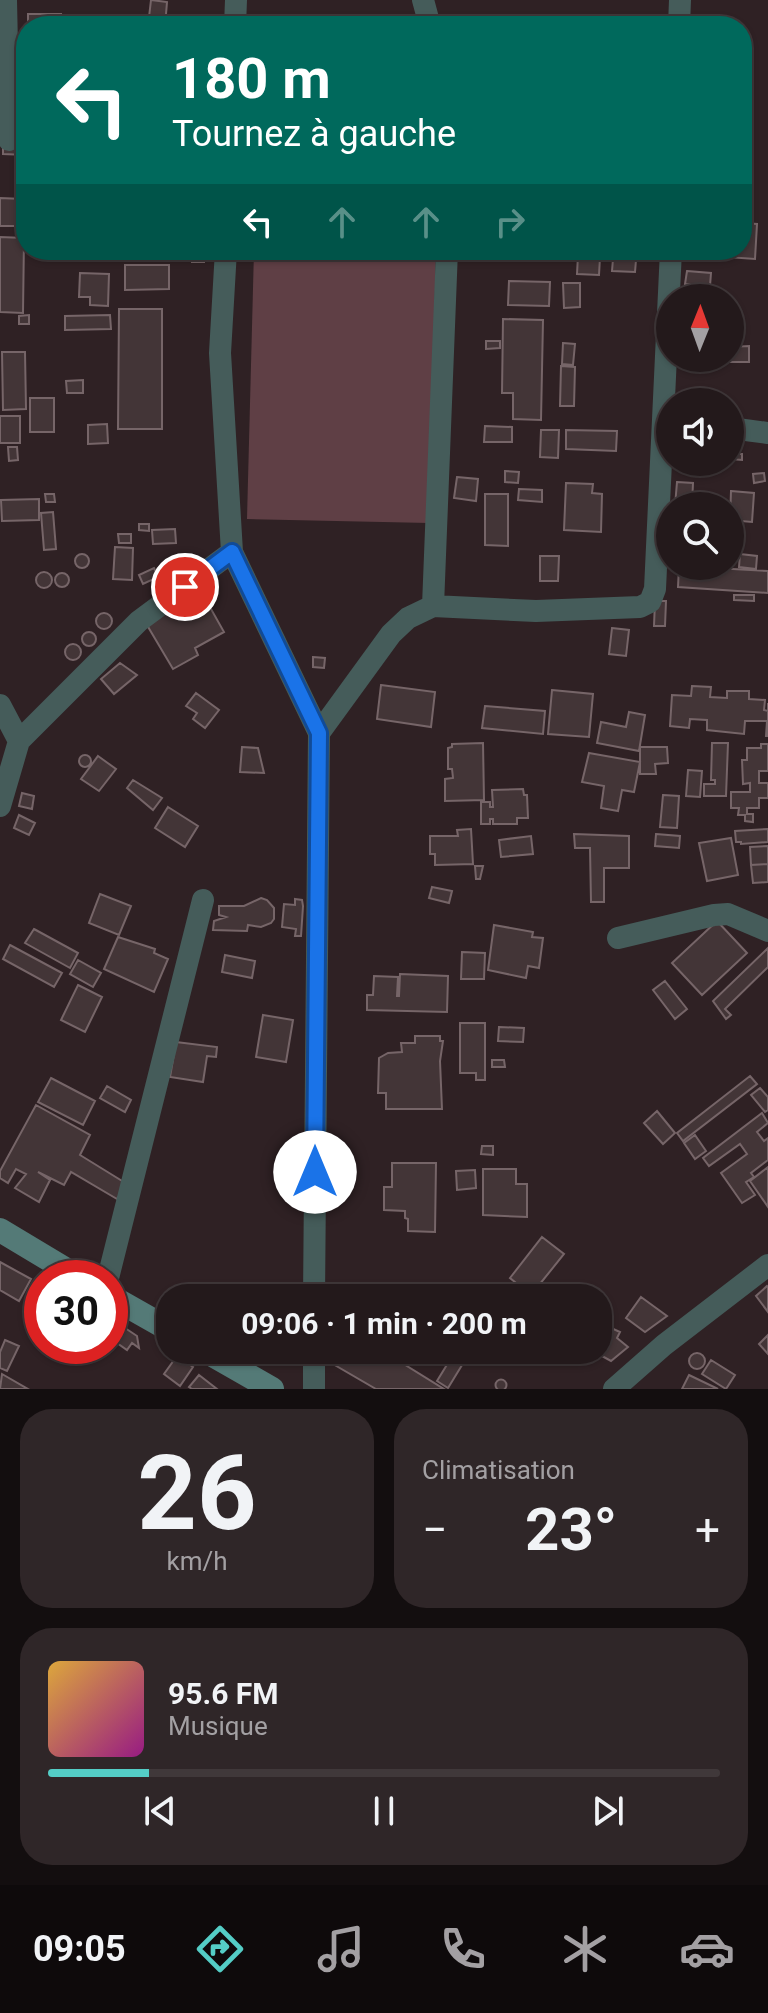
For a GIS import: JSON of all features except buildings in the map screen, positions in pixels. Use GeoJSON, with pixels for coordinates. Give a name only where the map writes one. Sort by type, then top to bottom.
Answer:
{"type":"FeatureCollection","features":[{"type":"Feature","properties":{"kind":"main road"},"geometry":{"type":"LineString","coordinates":[[0,1230],[50,1260]]}},
{"type":"Feature","properties":{"kind":"main road"},"geometry":{"type":"LineString","coordinates":[[128,1306],[156,1322]]}},
{"type":"Feature","properties":{"kind":"main road"},"geometry":{"type":"LineString","coordinates":[[228,1364],[272,1389]]}},
{"type":"Feature","properties":{"kind":"street"},"geometry":{"type":"LineString","coordinates":[[6,0],[12,140]]}},
{"type":"Feature","properties":{"kind":"street"},"geometry":{"type":"LineString","coordinates":[[225,260],[220,353],[232,552],[319,733],[314,1284]]}},
{"type":"Feature","properties":{"kind":"street"},"geometry":{"type":"LineString","coordinates":[[433,606],[447,260]]}},
{"type":"Feature","properties":{"kind":"street"},"geometry":{"type":"LineString","coordinates":[[667,388],[671,260]]}},
{"type":"Feature","properties":{"kind":"street"},"geometry":{"type":"LineString","coordinates":[[744,430],[768,433]]}},
{"type":"Feature","properties":{"kind":"street"},"geometry":{"type":"LineString","coordinates":[[319,733],[391,634],[408,618],[433,606],[536,611],[647,606],[655,589],[662,476]]}},
{"type":"Feature","properties":{"kind":"street"},"geometry":{"type":"LineString","coordinates":[[0,806],[19,741],[139,621],[232,552]]}},
{"type":"Feature","properties":{"kind":"street"},"geometry":{"type":"LineString","coordinates":[[0,705],[19,741]]}},
{"type":"Feature","properties":{"kind":"street"},"geometry":{"type":"LineString","coordinates":[[113,1260],[203,900]]}},
{"type":"Feature","properties":{"kind":"street"},"geometry":{"type":"LineString","coordinates":[[618,938],[728,914],[768,931]]}},
{"type":"Feature","properties":{"kind":"street"},"geometry":{"type":"LineString","coordinates":[[614,1389],[664,1345],[768,1265]]}},
{"type":"Feature","properties":{"kind":"street"},"geometry":{"type":"LineString","coordinates":[[314,1364],[314,1389]]}},
{"type":"Feature","properties":{"kind":"shaded area"},"geometry":{"type":"Polygon","coordinates":[[[254,260],[436,260],[429,523],[247,519],[254,260]]]}},
{"type":"Feature","properties":{"kind":"route"},"geometry":{"type":"LineString","coordinates":[[185,587],[232,552],[319,733],[315,1172]]}}]}
